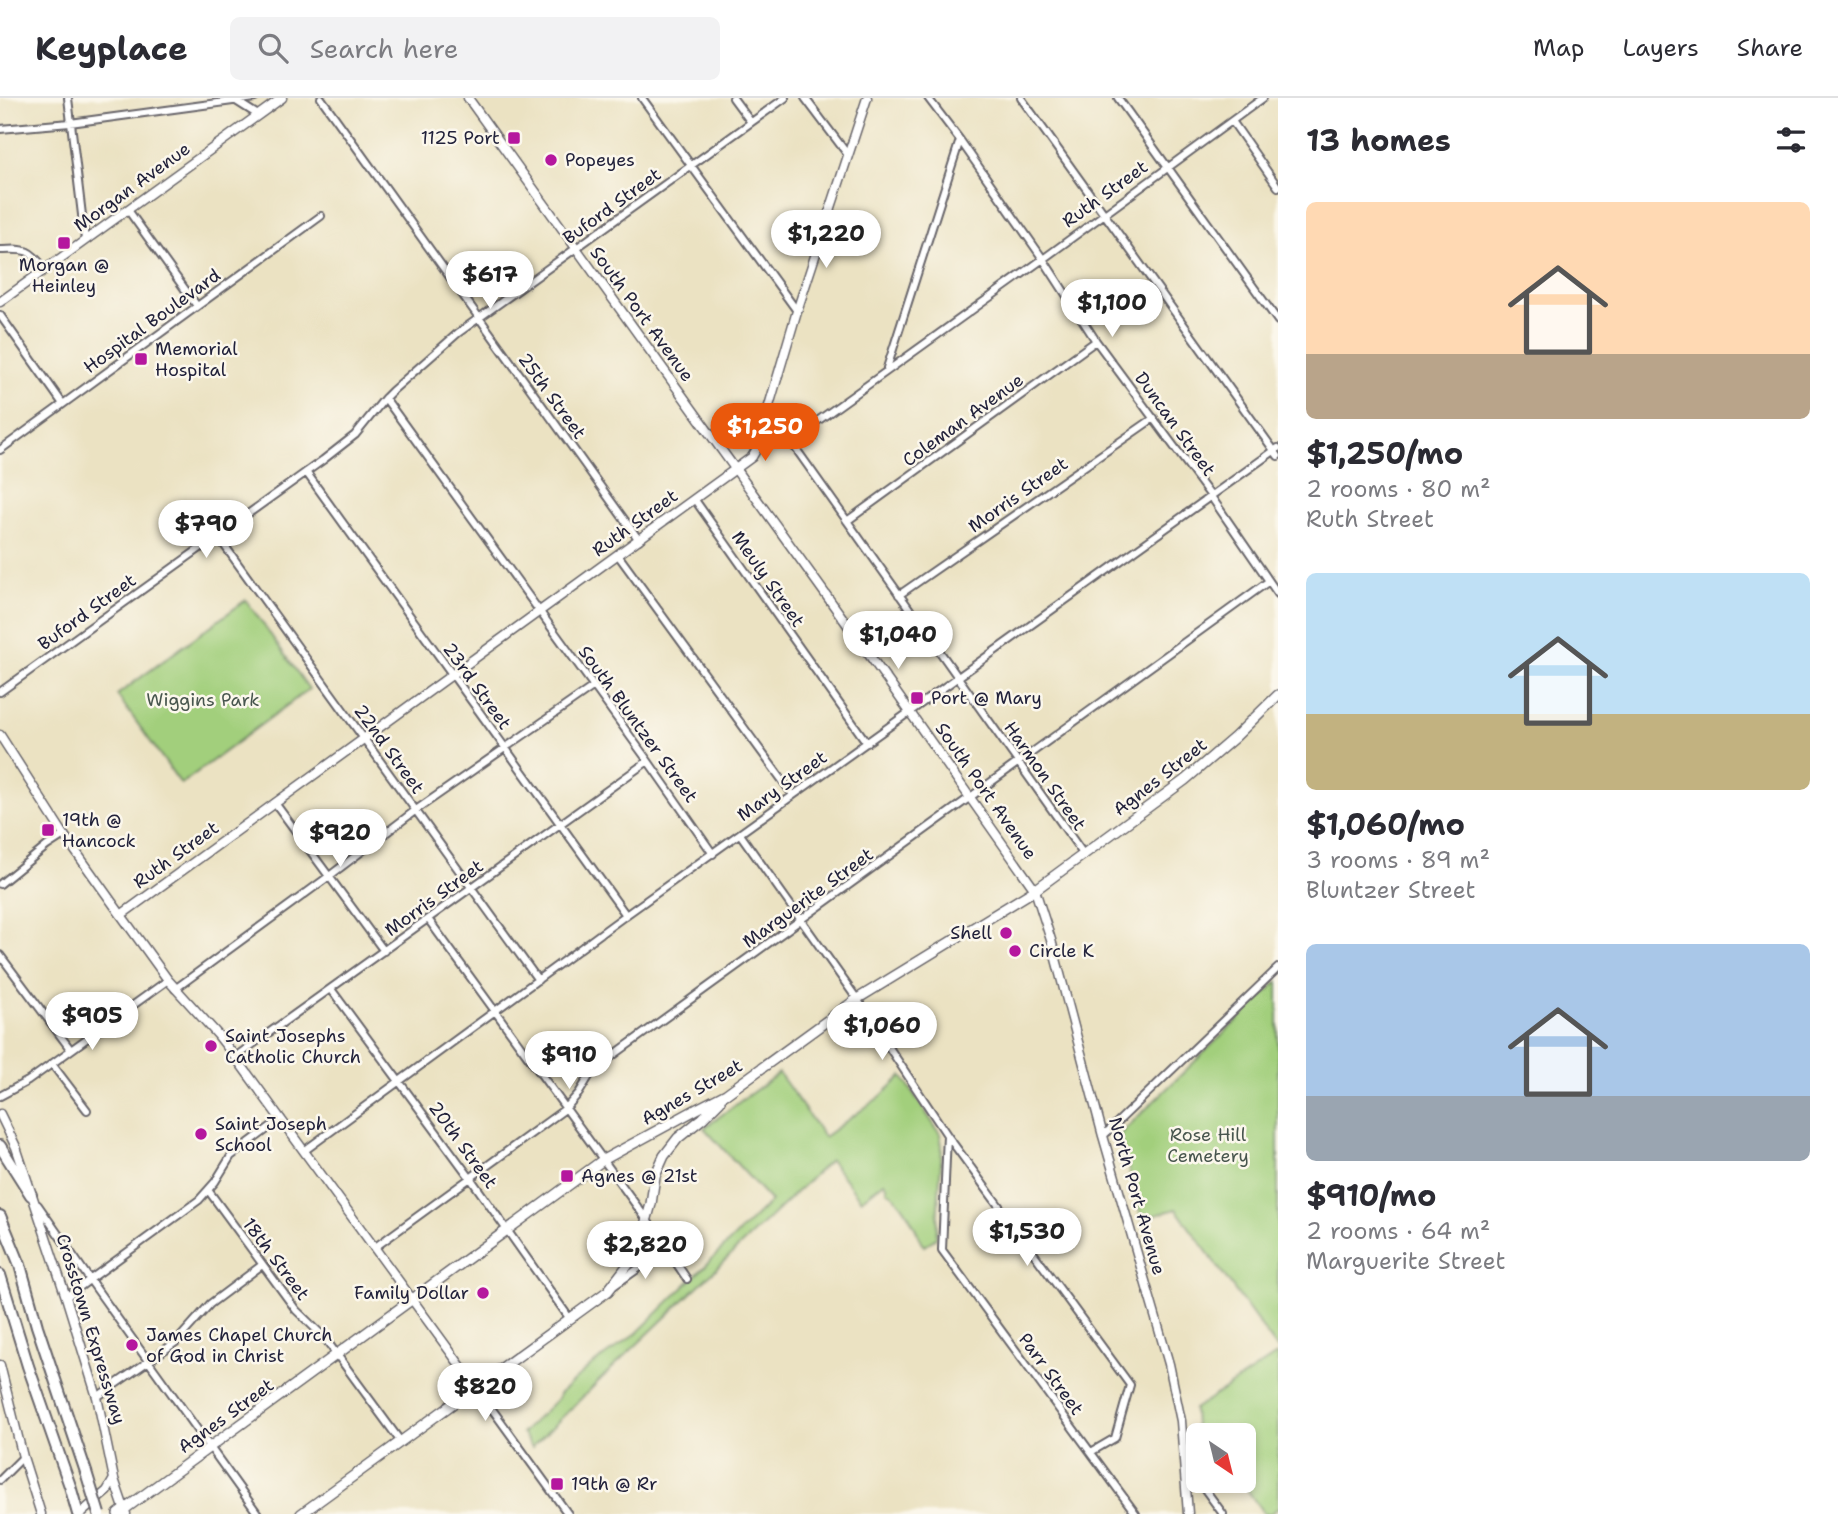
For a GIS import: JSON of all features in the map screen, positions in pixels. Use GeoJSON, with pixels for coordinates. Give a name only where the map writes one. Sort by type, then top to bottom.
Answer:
{"type":"FeatureCollection","features":[{"type":"Feature","properties":{"kind":"highway"},"geometry":{"type":"LineString","coordinates":[[0,1146],[31,1195]]}},
{"type":"Feature","properties":{"kind":"highway"},"geometry":{"type":"LineString","coordinates":[[0,1216],[20,1265],[37,1326],[99,1514]]}},
{"type":"Feature","properties":{"kind":"highway"},"geometry":{"type":"LineString","coordinates":[[0,1275],[79,1514]]}},
{"type":"Feature","properties":{"kind":"main road","name":"Morgan Avenue"},"geometry":{"type":"LineString","coordinates":[[0,302],[282,98]]}},
{"type":"Feature","properties":{"kind":"main road","name":"South Port Avenue"},"geometry":{"type":"LineString","coordinates":[[468,98],[1035,890]]}},
{"type":"Feature","properties":{"kind":"main road","name":"Ruth Street"},"geometry":{"type":"LineString","coordinates":[[121,915],[752,457],[867,98]]}},
{"type":"Feature","properties":{"kind":"main road","name":"Agnes Street"},"geometry":{"type":"LineString","coordinates":[[125,1513],[210,1447],[603,1160],[726,1094],[857,999],[1035,890],[1185,780],[1278,695]]}},
{"type":"Feature","properties":{"kind":"main road"},"geometry":{"type":"LineString","coordinates":[[0,735],[64,835],[168,980],[235,1058],[476,1387]]}},
{"type":"Feature","properties":{"kind":"main road","name":"North Port Avenue"},"geometry":{"type":"LineString","coordinates":[[1035,890],[1169,1364],[1181,1421],[1188,1514]]}},
{"type":"Feature","properties":{"kind":"main road"},"geometry":{"type":"LineString","coordinates":[[301,1514],[608,1291],[634,1257],[647,1220],[655,1176],[664,1156],[678,1138],[703,1118],[726,1094]]}},
{"type":"Feature","properties":{"kind":"main road","name":"Crosstown Expressway"},"geometry":{"type":"LineString","coordinates":[[0,1114],[16,1147],[66,1297],[97,1397],[114,1479],[125,1513]]}},
{"type":"Feature","properties":{"kind":"main road"},"geometry":{"type":"LineString","coordinates":[[0,1365],[23,1457],[41,1514]]}},
{"type":"Feature","properties":{"kind":"main road"},"geometry":{"type":"LineString","coordinates":[[79,1514],[107,1491],[114,1479]]}},
{"type":"Feature","properties":{"kind":"street"},"geometry":{"type":"LineString","coordinates":[[68,98],[85,240]]}},
{"type":"Feature","properties":{"kind":"street"},"geometry":{"type":"LineString","coordinates":[[0,129],[255,98]]}},
{"type":"Feature","properties":{"kind":"street","name":"25th Street"},"geometry":{"type":"LineString","coordinates":[[321,98],[639,540]]}},
{"type":"Feature","properties":{"kind":"street"},"geometry":{"type":"LineString","coordinates":[[642,98],[797,311]]}},
{"type":"Feature","properties":{"kind":"street"},"geometry":{"type":"LineString","coordinates":[[733,98],[750,121]]}},
{"type":"Feature","properties":{"kind":"street","name":"Buford Street"},"geometry":{"type":"LineString","coordinates":[[0,692],[355,435],[392,391],[439,349],[785,98]]}},
{"type":"Feature","properties":{"kind":"street"},"geometry":{"type":"LineString","coordinates":[[805,98],[848,155]]}},
{"type":"Feature","properties":{"kind":"street","name":"Duncan Street"},"geometry":{"type":"LineString","coordinates":[[928,98],[1043,259],[1096,341],[1210,495],[1278,594]]}},
{"type":"Feature","properties":{"kind":"street"},"geometry":{"type":"LineString","coordinates":[[1021,98],[1277,452]]}},
{"type":"Feature","properties":{"kind":"street"},"geometry":{"type":"LineString","coordinates":[[1118,98],[1278,321]]}},
{"type":"Feature","properties":{"kind":"street","name":"Ruth Street"},"geometry":{"type":"LineString","coordinates":[[789,439],[1043,259],[1263,98]]}},
{"type":"Feature","properties":{"kind":"street"},"geometry":{"type":"LineString","coordinates":[[236,101],[258,115]]}},
{"type":"Feature","properties":{"kind":"street"},"geometry":{"type":"LineString","coordinates":[[1232,121],[1278,187]]}},
{"type":"Feature","properties":{"kind":"street"},"geometry":{"type":"LineString","coordinates":[[887,370],[960,140]]}},
{"type":"Feature","properties":{"kind":"street"},"geometry":{"type":"LineString","coordinates":[[128,210],[197,306]]}},
{"type":"Feature","properties":{"kind":"street","name":"Hospital Boulevard"},"geometry":{"type":"LineString","coordinates":[[0,450],[321,216]]}},
{"type":"Feature","properties":{"kind":"street"},"geometry":{"type":"LineString","coordinates":[[0,250],[23,249],[34,254],[45,270]]}},
{"type":"Feature","properties":{"kind":"street"},"geometry":{"type":"LineString","coordinates":[[0,316],[63,404]]}},
{"type":"Feature","properties":{"kind":"street","name":"Coleman Avenue"},"geometry":{"type":"LineString","coordinates":[[846,521],[1096,341]]}},
{"type":"Feature","properties":{"kind":"street","name":"South Bluntzer Street"},"geometry":{"type":"LineString","coordinates":[[386,398],[713,854]]}},
{"type":"Feature","properties":{"kind":"street","name":"Morris Street"},"geometry":{"type":"LineString","coordinates":[[899,595],[1154,418]]}},
{"type":"Feature","properties":{"kind":"street"},"geometry":{"type":"LineString","coordinates":[[760,433],[789,439]]}},
{"type":"Feature","properties":{"kind":"street","name":"Harmon Street"},"geometry":{"type":"LineString","coordinates":[[789,439],[1084,855]]}},
{"type":"Feature","properties":{"kind":"street","name":"Mary Street"},"geometry":{"type":"LineString","coordinates":[[304,1151],[626,915],[1210,495],[1277,452]]}},
{"type":"Feature","properties":{"kind":"street","name":"23rd Street"},"geometry":{"type":"LineString","coordinates":[[306,472],[626,915]]}},
{"type":"Feature","properties":{"kind":"street","name":"Meuly Street"},"geometry":{"type":"LineString","coordinates":[[695,500],[867,743]]}},
{"type":"Feature","properties":{"kind":"street","name":"22nd Street"},"geometry":{"type":"LineString","coordinates":[[217,536],[538,979]]}},
{"type":"Feature","properties":{"kind":"street"},"geometry":{"type":"LineString","coordinates":[[618,555],[793,795]]}},
{"type":"Feature","properties":{"kind":"street","name":"Marguerite Street"},"geometry":{"type":"LineString","coordinates":[[374,1248],[565,1109],[593,1070],[1269,581]]}},
{"type":"Feature","properties":{"kind":"street"},"geometry":{"type":"LineString","coordinates":[[175,989],[416,810],[594,687]]}},
{"type":"Feature","properties":{"kind":"street","name":"Morris Street"},"geometry":{"type":"LineString","coordinates":[[235,1058],[648,761]]}},
{"type":"Feature","properties":{"kind":"street"},"geometry":{"type":"LineString","coordinates":[[275,803],[384,951]]}},
{"type":"Feature","properties":{"kind":"street"},"geometry":{"type":"LineString","coordinates":[[740,834],[857,999],[947,1135],[1130,1385],[1115,1438],[1091,1452]]}},
{"type":"Feature","properties":{"kind":"street"},"geometry":{"type":"LineString","coordinates":[[0,884],[64,835]]}},
{"type":"Feature","properties":{"kind":"street"},"geometry":{"type":"LineString","coordinates":[[428,919],[687,1279]]}},
{"type":"Feature","properties":{"kind":"street"},"geometry":{"type":"LineString","coordinates":[[0,955],[71,1050]]}},
{"type":"Feature","properties":{"kind":"street"},"geometry":{"type":"LineString","coordinates":[[1103,1136],[1278,968]]}},
{"type":"Feature","properties":{"kind":"street"},"geometry":{"type":"LineString","coordinates":[[0,1096],[28,1081],[168,980]]}},
{"type":"Feature","properties":{"kind":"street","name":"20th Street"},"geometry":{"type":"LineString","coordinates":[[331,989],[570,1319]]}},
{"type":"Feature","properties":{"kind":"street"},"geometry":{"type":"LineString","coordinates":[[52,1064],[87,1110]]}},
{"type":"Feature","properties":{"kind":"street"},"geometry":{"type":"LineString","coordinates":[[66,1297],[199,1200],[231,1156],[281,1119]]}},
{"type":"Feature","properties":{"kind":"street","name":"Parr Street"},"geometry":{"type":"LineString","coordinates":[[947,1135],[942,1250],[1136,1514]]}},
{"type":"Feature","properties":{"kind":"street","name":"18th Street"},"geometry":{"type":"LineString","coordinates":[[208,1190],[296,1310],[318,1330],[401,1442]]}},
{"type":"Feature","properties":{"kind":"street"},"geometry":{"type":"LineString","coordinates":[[31,1195],[258,1514]]}},
{"type":"Feature","properties":{"kind":"street"},"geometry":{"type":"LineString","coordinates":[[608,1291],[666,1249]]}},
{"type":"Feature","properties":{"kind":"street"},"geometry":{"type":"LineString","coordinates":[[97,1397],[176,1342],[210,1304],[262,1265]]}},
{"type":"Feature","properties":{"kind":"street"},"geometry":{"type":"LineString","coordinates":[[476,1387],[568,1514]]}},
{"type":"Feature","properties":{"kind":"street"},"geometry":{"type":"LineString","coordinates":[[0,1480],[23,1457]]}},
{"type":"Feature","properties":{"kind":"street"},"geometry":{"type":"LineString","coordinates":[[1184,1461],[1223,1514]]}},
{"type":"Feature","properties":{"kind":"green space","name":"Wiggins Park"},"geometry":{"type":"Polygon","coordinates":[[[246,600],[309,689],[181,784],[117,695],[246,600]]]}},
{"type":"Feature","properties":{"kind":"green space","name":"Rose Hill Cemetery"},"geometry":{"type":"Polygon","coordinates":[[[1278,981],[1278,1350],[1176,1209],[1142,1219],[1120,1138],[1121,1133],[1278,981]]]}},
{"type":"Feature","properties":{"kind":"green space"},"geometry":{"type":"Polygon","coordinates":[[[779,1073],[824,1137],[881,1096],[902,1076],[940,1134],[942,1146],[936,1238],[924,1246],[904,1208],[887,1191],[884,1182],[861,1200],[830,1160],[532,1447],[522,1433],[559,1394],[588,1368],[637,1333],[771,1201],[704,1128],[779,1073]]]}},
{"type":"Feature","properties":{"kind":"green space"},"geometry":{"type":"Polygon","coordinates":[[[1278,1354],[1278,1508],[1270,1514],[1264,1514],[1249,1493],[1256,1493],[1256,1423],[1195,1423],[1194,1409],[1278,1354]]]}},
{"type":"Feature","properties":{"kind":"place","name":"1125 Port"},"geometry":{"type":"Point","coordinates":[514,138]}},
{"type":"Feature","properties":{"kind":"place","name":"Popeyes"},"geometry":{"type":"Point","coordinates":[551,160]}},
{"type":"Feature","properties":{"kind":"place","name":"Morgan @ Heinley"},"geometry":{"type":"Point","coordinates":[64,243]}},
{"type":"Feature","properties":{"kind":"place","name":"Memorial Hospital"},"geometry":{"type":"Point","coordinates":[141,359]}},
{"type":"Feature","properties":{"kind":"place","name":"Port @ Mary"},"geometry":{"type":"Point","coordinates":[917,698]}},
{"type":"Feature","properties":{"kind":"place","name":"19th @ Hancock"},"geometry":{"type":"Point","coordinates":[48,830]}},
{"type":"Feature","properties":{"kind":"place","name":"Shell"},"geometry":{"type":"Point","coordinates":[1006,933]}},
{"type":"Feature","properties":{"kind":"place","name":"Circle K"},"geometry":{"type":"Point","coordinates":[1015,951]}},
{"type":"Feature","properties":{"kind":"place","name":"Saint Josephs Catholic Church"},"geometry":{"type":"Point","coordinates":[211,1046]}},
{"type":"Feature","properties":{"kind":"place","name":"Saint Joseph School"},"geometry":{"type":"Point","coordinates":[201,1134]}},
{"type":"Feature","properties":{"kind":"place","name":"Agnes @ 21st"},"geometry":{"type":"Point","coordinates":[567,1176]}},
{"type":"Feature","properties":{"kind":"place","name":"Family Dollar"},"geometry":{"type":"Point","coordinates":[483,1293]}},
{"type":"Feature","properties":{"kind":"place","name":"James Chapel Church of God in Christ"},"geometry":{"type":"Point","coordinates":[132,1345]}},
{"type":"Feature","properties":{"kind":"place","name":"19th @ Rr"},"geometry":{"type":"Point","coordinates":[557,1484]}}]}
